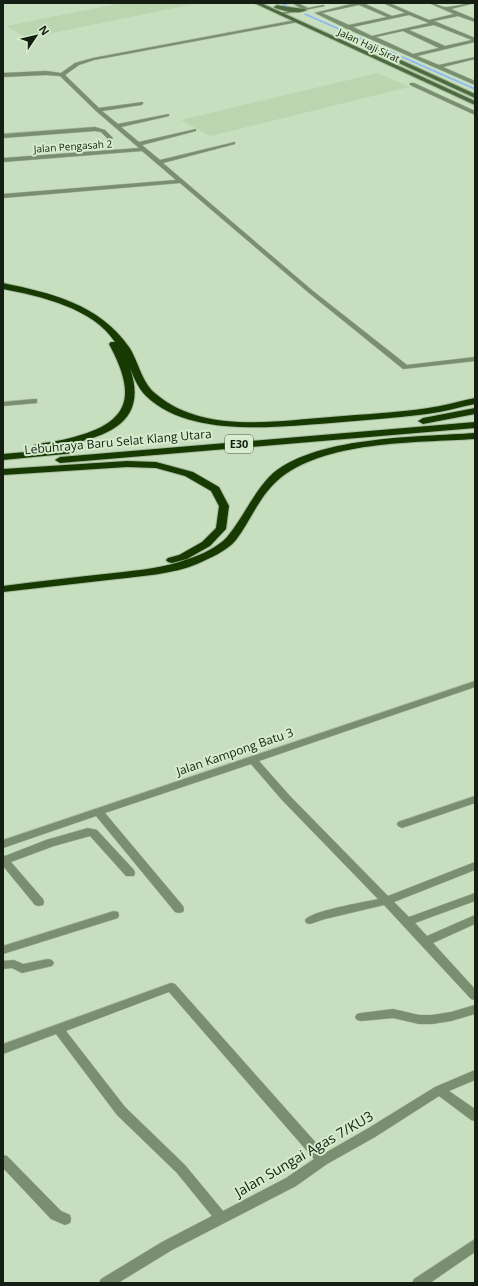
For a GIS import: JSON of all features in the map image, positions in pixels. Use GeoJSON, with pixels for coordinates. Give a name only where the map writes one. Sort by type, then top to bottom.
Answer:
{"type":"FeatureCollection","features":[{"type":"Feature","properties":{"kind":"highway"},"geometry":{"type":"LineString","coordinates":[[3,286],[55,299],[77,308],[101,322],[122,342],[145,390],[156,400],[171,409],[203,419],[256,426],[429,411],[475,401]]}},
{"type":"Feature","properties":{"kind":"highway"},"geometry":{"type":"LineString","coordinates":[[3,291],[50,302],[66,308],[94,324],[105,333],[120,356],[129,381],[131,394],[130,405],[122,418],[109,427],[71,441],[3,451]]}},
{"type":"Feature","properties":{"kind":"highway"},"geometry":{"type":"LineString","coordinates":[[423,421],[475,411]]}},
{"type":"Feature","properties":{"kind":"highway","name":"Lebuhraya Baru Selat Klang Utara"},"geometry":{"type":"LineString","coordinates":[[3,457],[475,417]]}},
{"type":"Feature","properties":{"kind":"highway","name":"Lebuhraya Baru Selat Klang Utara"},"geometry":{"type":"LineString","coordinates":[[3,465],[475,425]]}},
{"type":"Feature","properties":{"kind":"highway"},"geometry":{"type":"LineString","coordinates":[[3,589],[156,571],[192,562],[220,548],[231,539],[252,506],[273,479],[295,464],[324,452],[365,444],[475,436]]}},
{"type":"Feature","properties":{"kind":"highway"},"geometry":{"type":"LineString","coordinates":[[3,472],[127,464],[156,465],[189,474],[215,489],[224,506],[221,529],[206,544],[183,557],[143,567],[3,583]]}},
{"type":"Feature","properties":{"kind":"main road","name":"Jalan Haji Sirat"},"geometry":{"type":"LineString","coordinates":[[257,3],[473,102]]}},
{"type":"Feature","properties":{"kind":"main road","name":"Jalan Haji Sirat"},"geometry":{"type":"LineString","coordinates":[[267,3],[387,55],[475,96]]}},
{"type":"Feature","properties":{"kind":"main road"},"geometry":{"type":"LineString","coordinates":[[267,3],[288,10],[306,9]]}},
{"type":"Feature","properties":{"kind":"main road"},"geometry":{"type":"LineString","coordinates":[[306,9],[299,14],[300,16],[321,27]]}},
{"type":"Feature","properties":{"kind":"main road"},"geometry":{"type":"LineString","coordinates":[[377,58],[397,66],[403,65],[387,55]]}},
{"type":"Feature","properties":{"kind":"main road"},"geometry":{"type":"LineString","coordinates":[[442,89],[423,77],[432,77],[447,82]]}},
{"type":"Feature","properties":{"kind":"street"},"geometry":{"type":"LineString","coordinates":[[294,3],[306,9]]}},
{"type":"Feature","properties":{"kind":"street"},"geometry":{"type":"LineString","coordinates":[[281,14],[337,3]]}},
{"type":"Feature","properties":{"kind":"street"},"geometry":{"type":"LineString","coordinates":[[392,17],[360,3],[317,13],[475,83]]}},
{"type":"Feature","properties":{"kind":"street"},"geometry":{"type":"LineString","coordinates":[[385,3],[475,41]]}},
{"type":"Feature","properties":{"kind":"street"},"geometry":{"type":"LineString","coordinates":[[431,3],[475,21]]}},
{"type":"Feature","properties":{"kind":"street"},"geometry":{"type":"LineString","coordinates":[[446,9],[473,3]]}},
{"type":"Feature","properties":{"kind":"street"},"geometry":{"type":"LineString","coordinates":[[323,11],[356,25]]}},
{"type":"Feature","properties":{"kind":"street"},"geometry":{"type":"LineString","coordinates":[[347,27],[410,13]]}},
{"type":"Feature","properties":{"kind":"street"},"geometry":{"type":"LineString","coordinates":[[429,21],[459,14]]}},
{"type":"Feature","properties":{"kind":"street"},"geometry":{"type":"LineString","coordinates":[[62,75],[78,64],[93,59],[296,21]]}},
{"type":"Feature","properties":{"kind":"street"},"geometry":{"type":"LineString","coordinates":[[372,37],[434,23]]}},
{"type":"Feature","properties":{"kind":"street"},"geometry":{"type":"LineString","coordinates":[[404,30],[444,48]]}},
{"type":"Feature","properties":{"kind":"street"},"geometry":{"type":"LineString","coordinates":[[412,55],[475,41]]}},
{"type":"Feature","properties":{"kind":"street"},"geometry":{"type":"LineString","coordinates":[[438,67],[474,59]]}},
{"type":"Feature","properties":{"kind":"street"},"geometry":{"type":"LineString","coordinates":[[3,75],[46,73],[62,75],[98,110],[311,292],[406,367],[475,360]]}},
{"type":"Feature","properties":{"kind":"street"},"geometry":{"type":"LineString","coordinates":[[425,81],[412,84],[475,112]]}},
{"type":"Feature","properties":{"kind":"street"},"geometry":{"type":"LineString","coordinates":[[458,105],[473,102]]}},
{"type":"Feature","properties":{"kind":"street"},"geometry":{"type":"LineString","coordinates":[[98,110],[141,103]]}},
{"type":"Feature","properties":{"kind":"street"},"geometry":{"type":"LineString","coordinates":[[118,126],[167,115]]}},
{"type":"Feature","properties":{"kind":"street"},"geometry":{"type":"LineString","coordinates":[[3,136],[95,129],[103,131],[110,138],[109,139]]}},
{"type":"Feature","properties":{"kind":"street"},"geometry":{"type":"LineString","coordinates":[[139,144],[194,130]]}},
{"type":"Feature","properties":{"kind":"street"},"geometry":{"type":"LineString","coordinates":[[159,162],[233,143]]}},
{"type":"Feature","properties":{"kind":"street","name":"Jalan Pengasah 2"},"geometry":{"type":"LineString","coordinates":[[3,160],[144,149]]}},
{"type":"Feature","properties":{"kind":"street"},"geometry":{"type":"LineString","coordinates":[[3,196],[182,181]]}},
{"type":"Feature","properties":{"kind":"street"},"geometry":{"type":"LineString","coordinates":[[3,404],[34,401]]}},
{"type":"Feature","properties":{"kind":"street","name":"Jalan Kampong Batu 3"},"geometry":{"type":"LineString","coordinates":[[3,844],[475,684]]}},
{"type":"Feature","properties":{"kind":"street"},"geometry":{"type":"LineString","coordinates":[[252,759],[286,798],[407,922],[475,996]]}},
{"type":"Feature","properties":{"kind":"street"},"geometry":{"type":"LineString","coordinates":[[402,824],[475,799]]}},
{"type":"Feature","properties":{"kind":"street"},"geometry":{"type":"LineString","coordinates":[[97,811],[179,909]]}},
{"type":"Feature","properties":{"kind":"street"},"geometry":{"type":"LineString","coordinates":[[39,902],[3,860],[50,843],[88,832],[93,833],[130,873]]}},
{"type":"Feature","properties":{"kind":"street"},"geometry":{"type":"LineString","coordinates":[[310,920],[323,915],[386,901],[475,866]]}},
{"type":"Feature","properties":{"kind":"street"},"geometry":{"type":"LineString","coordinates":[[407,922],[475,897]]}},
{"type":"Feature","properties":{"kind":"street"},"geometry":{"type":"LineString","coordinates":[[3,950],[114,915]]}},
{"type":"Feature","properties":{"kind":"street"},"geometry":{"type":"LineString","coordinates":[[425,942],[475,920]]}},
{"type":"Feature","properties":{"kind":"street"},"geometry":{"type":"LineString","coordinates":[[3,965],[14,964],[22,969],[48,963]]}},
{"type":"Feature","properties":{"kind":"street"},"geometry":{"type":"LineString","coordinates":[[3,1049],[171,987],[323,1160]]}},
{"type":"Feature","properties":{"kind":"street"},"geometry":{"type":"LineString","coordinates":[[361,1016],[398,1014],[426,1020],[457,1016],[475,1009]]}},
{"type":"Feature","properties":{"kind":"street"},"geometry":{"type":"LineString","coordinates":[[58,1029],[121,1111],[181,1169],[221,1218]]}},
{"type":"Feature","properties":{"kind":"street","name":"Jalan Sungai Agas 7/KU3"},"geometry":{"type":"LineString","coordinates":[[106,1283],[167,1246],[286,1185],[323,1160],[371,1133],[439,1090],[475,1075]]}},
{"type":"Feature","properties":{"kind":"street"},"geometry":{"type":"LineString","coordinates":[[439,1090],[475,1116]]}},
{"type":"Feature","properties":{"kind":"street"},"geometry":{"type":"LineString","coordinates":[[3,1160],[56,1215],[65,1219]]}},
{"type":"Feature","properties":{"kind":"street"},"geometry":{"type":"LineString","coordinates":[[419,1283],[475,1245]]}},
{"type":"Feature","properties":{"kind":"shaded area"},"geometry":{"type":"Polygon","coordinates":[[[122,3],[199,3],[28,38],[6,26],[122,3]]]}},
{"type":"Feature","properties":{"kind":"shaded area"},"geometry":{"type":"Polygon","coordinates":[[[378,73],[409,87],[210,136],[181,120],[378,73]]]}},
{"type":"Feature","properties":{"kind":"waterway"},"geometry":{"type":"LineString","coordinates":[[281,3],[294,9]]}},
{"type":"Feature","properties":{"kind":"waterway"},"geometry":{"type":"LineString","coordinates":[[305,14],[475,89]]}}]}
